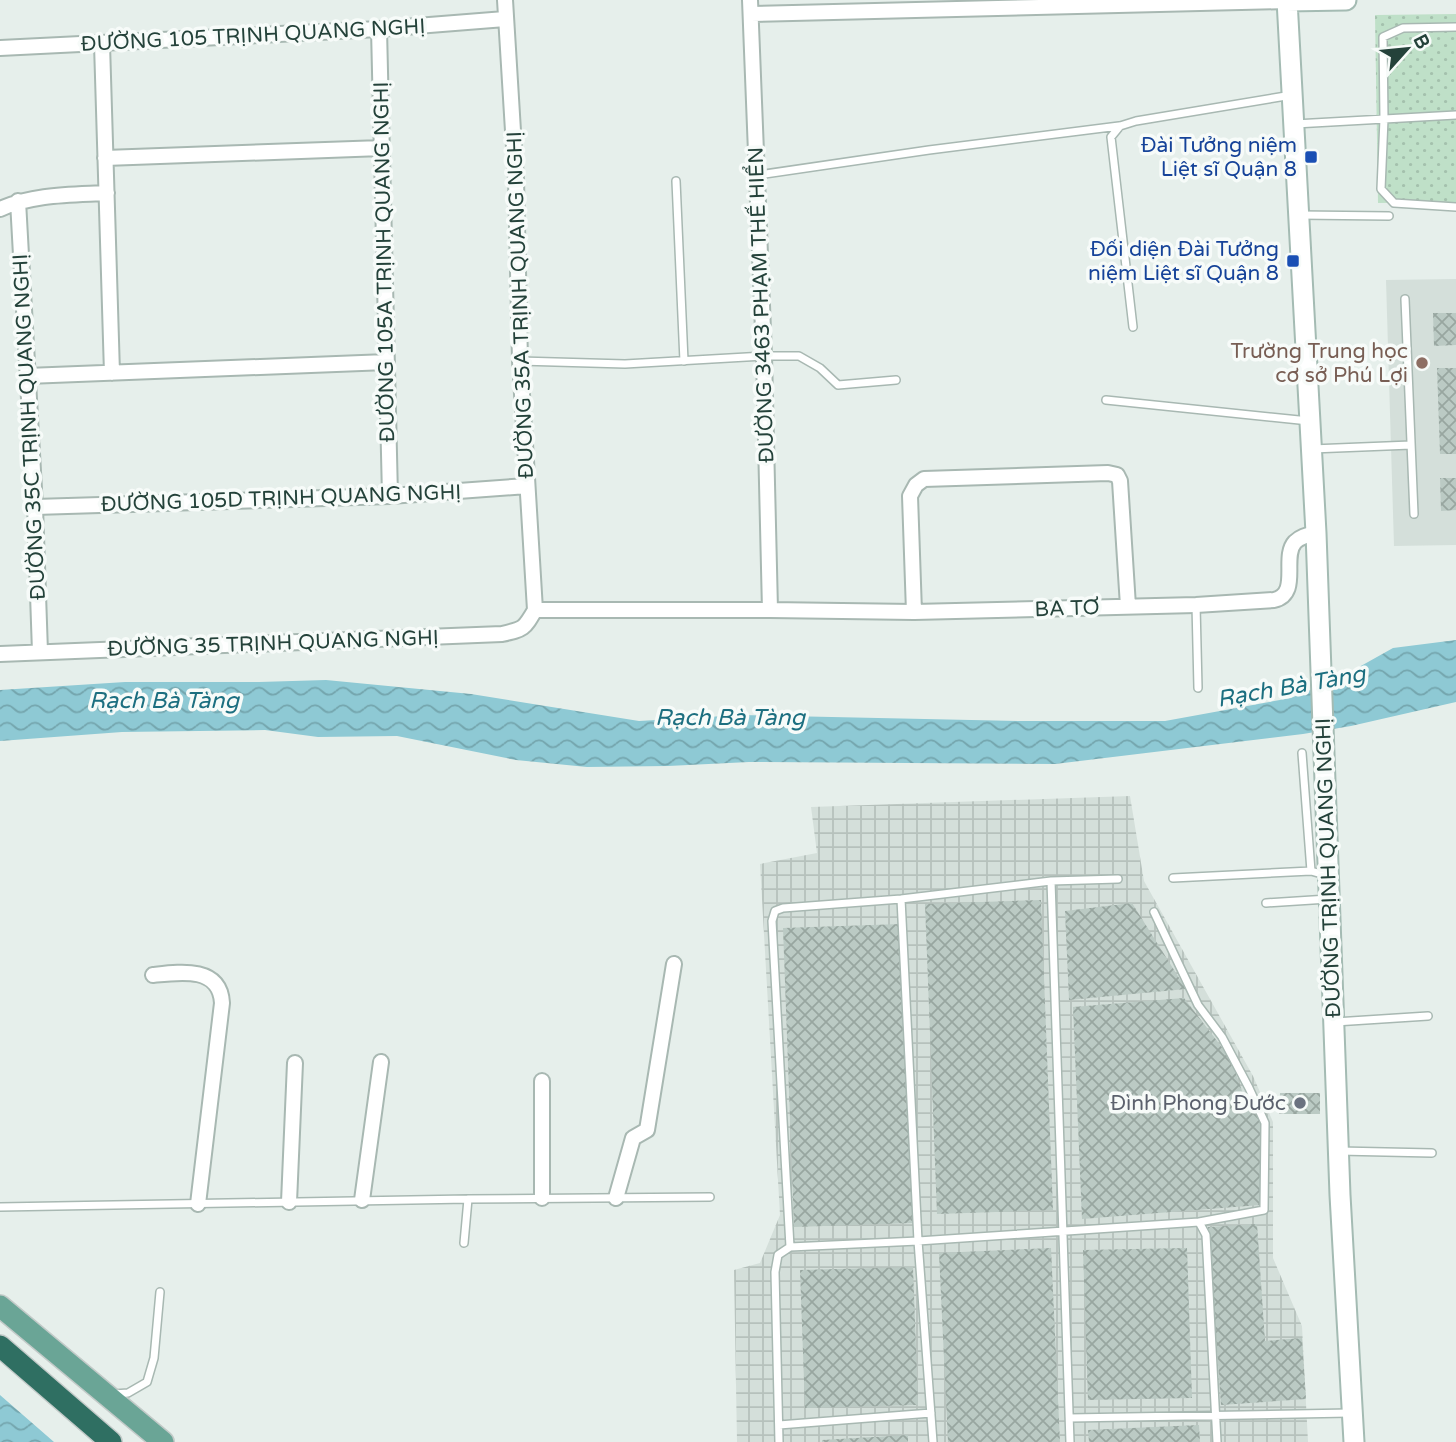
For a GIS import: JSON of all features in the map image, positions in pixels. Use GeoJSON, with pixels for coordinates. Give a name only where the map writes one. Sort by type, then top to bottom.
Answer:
{"type":"FeatureCollection","features":[{"type":"Feature","properties":{"kind":"highway"},"geometry":{"type":"LineString","coordinates":[[0,1346],[111,1442]]}},
{"type":"Feature","properties":{"kind":"main road"},"geometry":{"type":"LineString","coordinates":[[1287,0],[1346,0]]}},
{"type":"Feature","properties":{"kind":"main road","name":"ĐƯỜNG TRỊNH QUANG NGHỊ"},"geometry":{"type":"LineString","coordinates":[[1287,0],[1316,533],[1324,761],[1320,873],[1329,899],[1354,1442]]}},
{"type":"Feature","properties":{"kind":"main road"},"geometry":{"type":"LineString","coordinates":[[0,1306],[163,1442]]}},
{"type":"Feature","properties":{"kind":"street","name":"ĐƯỜNG 35A TRỊNH QUANG NGHỊ"},"geometry":{"type":"LineString","coordinates":[[505,0],[516,180],[520,361],[535,610]]}},
{"type":"Feature","properties":{"kind":"street"},"geometry":{"type":"LineString","coordinates":[[750,7],[1287,0]]}},
{"type":"Feature","properties":{"kind":"street","name":"ĐƯỜNG 3463 PHẠM THẾ HIỂN"},"geometry":{"type":"LineString","coordinates":[[750,7],[758,175],[770,610]]}},
{"type":"Feature","properties":{"kind":"street","name":"ĐƯỜNG 105 TRỊNH QUANG NGHỊ"},"geometry":{"type":"LineString","coordinates":[[0,48],[379,29],[505,19]]}},
{"type":"Feature","properties":{"kind":"street","name":"ĐƯỜNG 105A TRỊNH QUANG NGHỊ"},"geometry":{"type":"LineString","coordinates":[[379,29],[390,496]]}},
{"type":"Feature","properties":{"kind":"street"},"geometry":{"type":"LineString","coordinates":[[103,44],[113,373]]}},
{"type":"Feature","properties":{"kind":"street"},"geometry":{"type":"LineString","coordinates":[[105,158],[382,148]]}},
{"type":"Feature","properties":{"kind":"street"},"geometry":{"type":"LineString","coordinates":[[0,209],[18,201],[46,196],[107,193]]}},
{"type":"Feature","properties":{"kind":"street","name":"ĐƯỜNG 35C TRỊNH QUANG NGHỊ"},"geometry":{"type":"LineString","coordinates":[[18,201],[40,652]]}},
{"type":"Feature","properties":{"kind":"street"},"geometry":{"type":"LineString","coordinates":[[27,376],[387,362]]}},
{"type":"Feature","properties":{"kind":"street"},"geometry":{"type":"LineString","coordinates":[[914,612],[910,496],[916,485],[924,479],[1108,473],[1117,475],[1120,481],[1128,606]]}},
{"type":"Feature","properties":{"kind":"street","name":"ĐƯỜNG 105D TRỊNH QUANG NGHỊ"},"geometry":{"type":"LineString","coordinates":[[35,507],[390,496],[527,486]]}},
{"type":"Feature","properties":{"kind":"street","name":"BA TƠ"},"geometry":{"type":"LineString","coordinates":[[535,610],[914,612],[1196,605],[1280,598],[1288,588],[1292,547],[1296,540],[1316,533]]}},
{"type":"Feature","properties":{"kind":"street","name":"ĐƯỜNG 35 TRỊNH QUANG NGHỊ"},"geometry":{"type":"LineString","coordinates":[[0,654],[502,634],[526,626],[535,610]]}},
{"type":"Feature","properties":{"kind":"street"},"geometry":{"type":"LineString","coordinates":[[616,1198],[633,1138],[647,1130],[674,964]]}},
{"type":"Feature","properties":{"kind":"street"},"geometry":{"type":"LineString","coordinates":[[153,975],[195,973],[214,982],[222,994],[198,1203]]}},
{"type":"Feature","properties":{"kind":"street"},"geometry":{"type":"LineString","coordinates":[[362,1200],[381,1062]]}},
{"type":"Feature","properties":{"kind":"street"},"geometry":{"type":"LineString","coordinates":[[289,1202],[295,1063]]}},
{"type":"Feature","properties":{"kind":"street"},"geometry":{"type":"LineString","coordinates":[[542,1081],[542,1198]]}},
{"type":"Feature","properties":{"kind":"lane"},"geometry":{"type":"LineString","coordinates":[[1456,27],[1403,27],[1383,37],[1381,189],[1394,203],[1456,207]]}},
{"type":"Feature","properties":{"kind":"lane"},"geometry":{"type":"LineString","coordinates":[[758,175],[1120,126],[1292,95]]}},
{"type":"Feature","properties":{"kind":"lane"},"geometry":{"type":"LineString","coordinates":[[1294,124],[1456,115]]}},
{"type":"Feature","properties":{"kind":"lane"},"geometry":{"type":"LineString","coordinates":[[1120,126],[1111,137],[1133,327]]}},
{"type":"Feature","properties":{"kind":"lane"},"geometry":{"type":"LineString","coordinates":[[676,181],[684,360]]}},
{"type":"Feature","properties":{"kind":"lane"},"geometry":{"type":"LineString","coordinates":[[1299,215],[1389,216]]}},
{"type":"Feature","properties":{"kind":"lane"},"geometry":{"type":"LineString","coordinates":[[1405,299],[1414,514]]}},
{"type":"Feature","properties":{"kind":"lane"},"geometry":{"type":"LineString","coordinates":[[520,361],[625,364],[799,356],[838,385],[896,380]]}},
{"type":"Feature","properties":{"kind":"lane"},"geometry":{"type":"LineString","coordinates":[[1106,400],[1310,421]]}},
{"type":"Feature","properties":{"kind":"lane"},"geometry":{"type":"LineString","coordinates":[[1311,449],[1411,445]]}},
{"type":"Feature","properties":{"kind":"lane"},"geometry":{"type":"LineString","coordinates":[[1196,605],[1198,688]]}},
{"type":"Feature","properties":{"kind":"lane"},"geometry":{"type":"LineString","coordinates":[[1173,878],[1320,873],[1302,753]]}},
{"type":"Feature","properties":{"kind":"lane"},"geometry":{"type":"LineString","coordinates":[[790,1247],[772,921],[775,911],[783,908],[901,899],[1051,881],[1118,879]]}},
{"type":"Feature","properties":{"kind":"lane"},"geometry":{"type":"LineString","coordinates":[[1051,881],[1070,1442]]}},
{"type":"Feature","properties":{"kind":"lane"},"geometry":{"type":"LineString","coordinates":[[901,899],[918,1241],[933,1442]]}},
{"type":"Feature","properties":{"kind":"lane"},"geometry":{"type":"LineString","coordinates":[[1266,903],[1329,899]]}},
{"type":"Feature","properties":{"kind":"lane"},"geometry":{"type":"LineString","coordinates":[[779,1442],[775,1272],[778,1255],[790,1247],[1199,1222],[1264,1210],[1265,1123],[1250,1088],[1222,1037],[1198,1005],[1154,912]]}},
{"type":"Feature","properties":{"kind":"lane"},"geometry":{"type":"LineString","coordinates":[[1334,1022],[1428,1016]]}},
{"type":"Feature","properties":{"kind":"lane"},"geometry":{"type":"LineString","coordinates":[[1339,1151],[1432,1153]]}},
{"type":"Feature","properties":{"kind":"lane"},"geometry":{"type":"LineString","coordinates":[[0,1207],[710,1197]]}},
{"type":"Feature","properties":{"kind":"lane"},"geometry":{"type":"LineString","coordinates":[[464,1243],[468,1199]]}},
{"type":"Feature","properties":{"kind":"lane"},"geometry":{"type":"LineString","coordinates":[[1199,1222],[1206,1235],[1217,1442]]}},
{"type":"Feature","properties":{"kind":"lane"},"geometry":{"type":"LineString","coordinates":[[107,1395],[128,1393],[147,1382],[154,1358],[160,1292]]}},
{"type":"Feature","properties":{"kind":"lane"},"geometry":{"type":"LineString","coordinates":[[779,1425],[931,1413]]}},
{"type":"Feature","properties":{"kind":"lane"},"geometry":{"type":"LineString","coordinates":[[1070,1418],[1352,1413]]}},
{"type":"Feature","properties":{"kind":"shaded area","name":"Trường Trung học cơ sở Phú Lợi"},"geometry":{"type":"Polygon","coordinates":[[[1456,279],[1456,545],[1394,546],[1386,280],[1456,279]]]}},
{"type":"Feature","properties":{"kind":"shaded area"},"geometry":{"type":"Polygon","coordinates":[[[1130,796],[1144,881],[1253,1076],[1273,1122],[1273,1258],[1302,1326],[1308,1442],[737,1442],[734,1270],[760,1263],[780,1215],[760,864],[817,853],[811,807],[1130,796]]]}},
{"type":"Feature","properties":{"kind":"green space"},"geometry":{"type":"Polygon","coordinates":[[[1456,14],[1456,202],[1378,203],[1375,15],[1456,14]]]}},
{"type":"Feature","properties":{"kind":"water","name":"Rạch Bà Tàng"},"geometry":{"type":"Polygon","coordinates":[[[1456,640],[1456,702],[1303,734],[1055,764],[749,762],[587,767],[516,760],[397,736],[318,737],[265,730],[122,732],[0,741],[0,690],[125,682],[326,680],[471,694],[639,721],[741,715],[1165,721],[1291,698],[1343,676],[1393,648],[1456,640]]]}},
{"type":"Feature","properties":{"kind":"water"},"geometry":{"type":"Polygon","coordinates":[[[0,1395],[54,1442],[0,1442],[0,1395]]]}},
{"type":"Feature","properties":{"kind":"building"},"geometry":{"type":"Polygon","coordinates":[[[1433,313],[1456,313],[1456,345],[1434,346],[1433,313]]]}},
{"type":"Feature","properties":{"kind":"building"},"geometry":{"type":"Polygon","coordinates":[[[1437,368],[1456,368],[1456,454],[1440,454],[1437,368]]]}},
{"type":"Feature","properties":{"kind":"building"},"geometry":{"type":"Polygon","coordinates":[[[1440,478],[1456,478],[1456,510],[1441,511],[1440,478]]]}},
{"type":"Feature","properties":{"kind":"building"},"geometry":{"type":"Polygon","coordinates":[[[1041,900],[1053,1210],[937,1214],[925,904],[1041,900]]]}},
{"type":"Feature","properties":{"kind":"building"},"geometry":{"type":"Polygon","coordinates":[[[1132,903],[1186,989],[1069,1000],[1065,911],[1132,903]]]}},
{"type":"Feature","properties":{"kind":"building"},"geometry":{"type":"Polygon","coordinates":[[[901,924],[913,1223],[794,1227],[783,928],[901,924]]]}},
{"type":"Feature","properties":{"kind":"building"},"geometry":{"type":"Polygon","coordinates":[[[1184,998],[1231,1059],[1242,1091],[1261,1118],[1260,1205],[1082,1219],[1073,1007],[1184,998]]]}},
{"type":"Feature","properties":{"kind":"building","name":"Đình Phong Đước"},"geometry":{"type":"Polygon","coordinates":[[[1280,1093],[1320,1093],[1320,1114],[1279,1114],[1280,1093]]]}},
{"type":"Feature","properties":{"kind":"building"},"geometry":{"type":"Polygon","coordinates":[[[1257,1224],[1265,1341],[1302,1338],[1306,1399],[1221,1405],[1208,1227],[1257,1224]]]}},
{"type":"Feature","properties":{"kind":"building"},"geometry":{"type":"Polygon","coordinates":[[[1051,1248],[1060,1442],[948,1442],[939,1253],[1051,1248]]]}},
{"type":"Feature","properties":{"kind":"building"},"geometry":{"type":"Polygon","coordinates":[[[1187,1248],[1192,1398],[1088,1400],[1083,1250],[1187,1248]]]}},
{"type":"Feature","properties":{"kind":"building"},"geometry":{"type":"Polygon","coordinates":[[[913,1267],[918,1405],[805,1408],[800,1270],[913,1267]]]}},
{"type":"Feature","properties":{"kind":"building"},"geometry":{"type":"Polygon","coordinates":[[[1199,1425],[1200,1442],[1089,1442],[1088,1430],[1199,1425]]]}},
{"type":"Feature","properties":{"kind":"building"},"geometry":{"type":"Polygon","coordinates":[[[908,1435],[908,1442],[822,1442],[822,1440],[908,1435]]]}},
{"type":"Feature","properties":{"kind":"place","name":"Đài Tưởng niệm Liệt sĩ Quận 8"},"geometry":{"type":"Point","coordinates":[1311,157]}},
{"type":"Feature","properties":{"kind":"place","name":"Đối diện Đài Tưởng niệm Liệt sĩ Quận 8"},"geometry":{"type":"Point","coordinates":[1293,261]}},
{"type":"Feature","properties":{"kind":"place","name":"Trường Trung học cơ sở Phú Lợi"},"geometry":{"type":"Point","coordinates":[1422,363]}},
{"type":"Feature","properties":{"kind":"place","name":"Đình Phong Đước"},"geometry":{"type":"Point","coordinates":[1300,1103]}}]}
